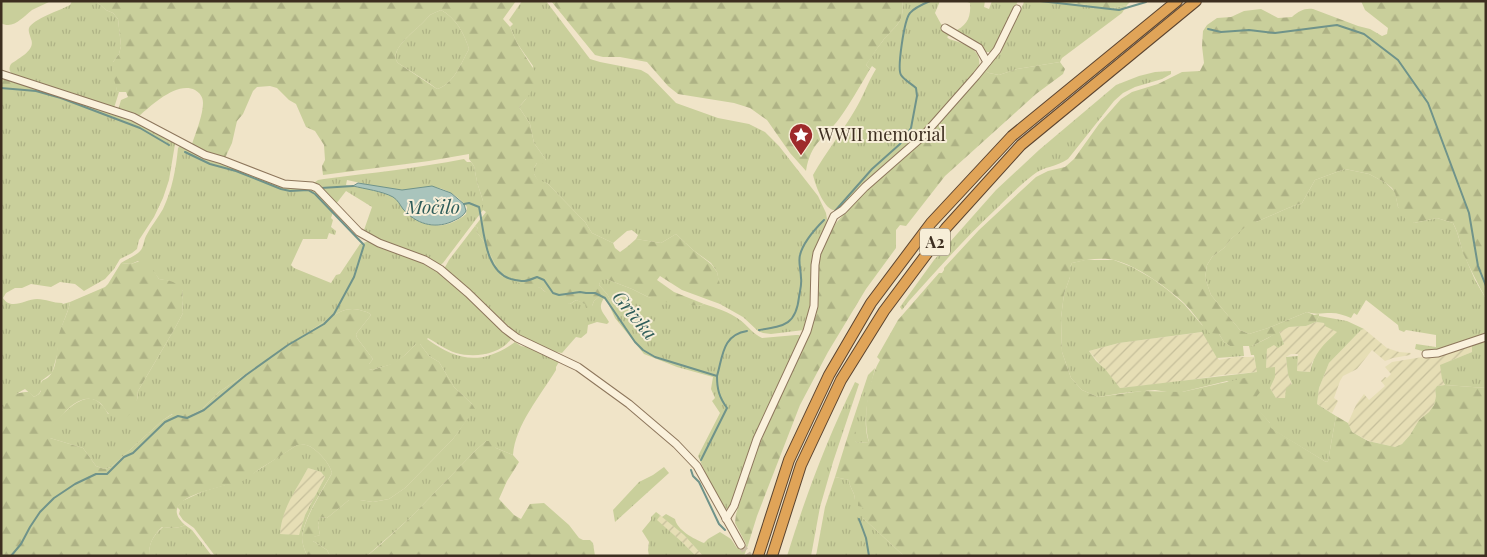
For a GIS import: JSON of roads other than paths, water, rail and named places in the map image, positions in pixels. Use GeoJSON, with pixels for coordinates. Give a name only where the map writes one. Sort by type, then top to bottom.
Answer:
{"type":"FeatureCollection","features":[{"type":"Feature","properties":{"kind":"highway","name":"A2"},"geometry":{"type":"LineString","coordinates":[[758,556],[789,460],[830,375],[871,303],[932,223],[1012,136],[1177,1]]}},
{"type":"Feature","properties":{"kind":"highway","name":"A2"},"geometry":{"type":"LineString","coordinates":[[772,556],[801,465],[841,380],[884,311],[946,228],[1021,145],[1196,1]]}},
{"type":"Feature","properties":{"kind":"street"},"geometry":{"type":"LineString","coordinates":[[726,519],[734,506],[757,439],[807,331],[814,306],[817,253],[834,216],[843,210],[865,187],[923,136],[997,50],[1017,9]]}},
{"type":"Feature","properties":{"kind":"street"},"geometry":{"type":"LineString","coordinates":[[945,28],[980,48],[987,62]]}},
{"type":"Feature","properties":{"kind":"street"},"geometry":{"type":"LineString","coordinates":[[1,74],[133,117],[205,155],[284,184],[317,188],[364,236],[425,260],[444,272],[511,333],[578,367],[629,404],[676,444],[697,466],[741,545]]}},
{"type":"Feature","properties":{"kind":"street"},"geometry":{"type":"LineString","coordinates":[[1426,354],[1438,353],[1486,338]]}},
{"type":"Feature","properties":{"kind":"water","name":"Močilo"},"geometry":{"type":"Polygon","coordinates":[[[358,183],[402,190],[432,186],[451,193],[464,204],[466,211],[460,218],[445,224],[426,224],[419,222],[408,214],[393,197],[353,186],[358,183]]]}},
{"type":"Feature","properties":{"kind":"waterway"},"geometry":{"type":"LineString","coordinates":[[835,211],[872,169],[900,144],[911,128],[917,96],[916,88],[901,75],[902,44],[910,13],[930,1]]}},
{"type":"Feature","properties":{"kind":"waterway"},"geometry":{"type":"LineString","coordinates":[[1040,1],[1119,10],[1146,2]]}},
{"type":"Feature","properties":{"kind":"waterway"},"geometry":{"type":"LineString","coordinates":[[1208,29],[1221,32],[1249,30],[1275,33],[1337,25],[1364,34],[1398,60],[1428,103],[1469,213],[1478,266],[1486,286]]}},
{"type":"Feature","properties":{"kind":"waterway"},"geometry":{"type":"LineString","coordinates":[[1,88],[36,91],[61,98],[140,128],[169,145]]}},
{"type":"Feature","properties":{"kind":"waterway"},"geometry":{"type":"LineString","coordinates":[[11,556],[21,544],[40,512],[54,498],[75,484],[96,474],[107,474],[124,457],[133,453],[165,422],[178,416],[187,418],[204,410],[246,375],[288,345],[324,324],[334,314],[354,277],[364,245],[315,194],[308,190],[290,191],[281,189],[236,171],[210,164],[185,152]]}},
{"type":"Feature","properties":{"kind":"waterway"},"geometry":{"type":"LineString","coordinates":[[321,188],[353,186]]}},
{"type":"Feature","properties":{"kind":"waterway","name":"Grivka"},"geometry":{"type":"LineString","coordinates":[[464,204],[469,203],[479,207],[490,259],[502,275],[522,281],[537,277],[544,280],[553,293],[559,295],[580,292],[595,293],[605,298],[635,342],[643,350],[655,357],[717,376],[719,393],[727,408],[701,460]]}},
{"type":"Feature","properties":{"kind":"waterway"},"geometry":{"type":"LineString","coordinates":[[759,330],[782,325],[792,319],[797,306],[801,285],[800,255],[807,241],[824,220]]}},
{"type":"Feature","properties":{"kind":"waterway"},"geometry":{"type":"LineString","coordinates":[[717,376],[728,342],[739,333],[747,331]]}},
{"type":"Feature","properties":{"kind":"waterway"},"geometry":{"type":"LineString","coordinates":[[691,470],[693,476],[699,482],[719,524],[725,530]]}},
{"type":"Feature","properties":{"kind":"waterway","name":"Grivka"},"geometry":{"type":"LineString","coordinates":[[859,519],[866,538],[869,556]]}},
{"type":"Feature","properties":{"kind":"tunnel"},"geometry":{"type":"LineString","coordinates":[[741,545],[749,556]]}},
{"type":"Feature","properties":{"kind":"place","name":"WWII memorial"},"geometry":{"type":"Point","coordinates":[801,156]}}]}
